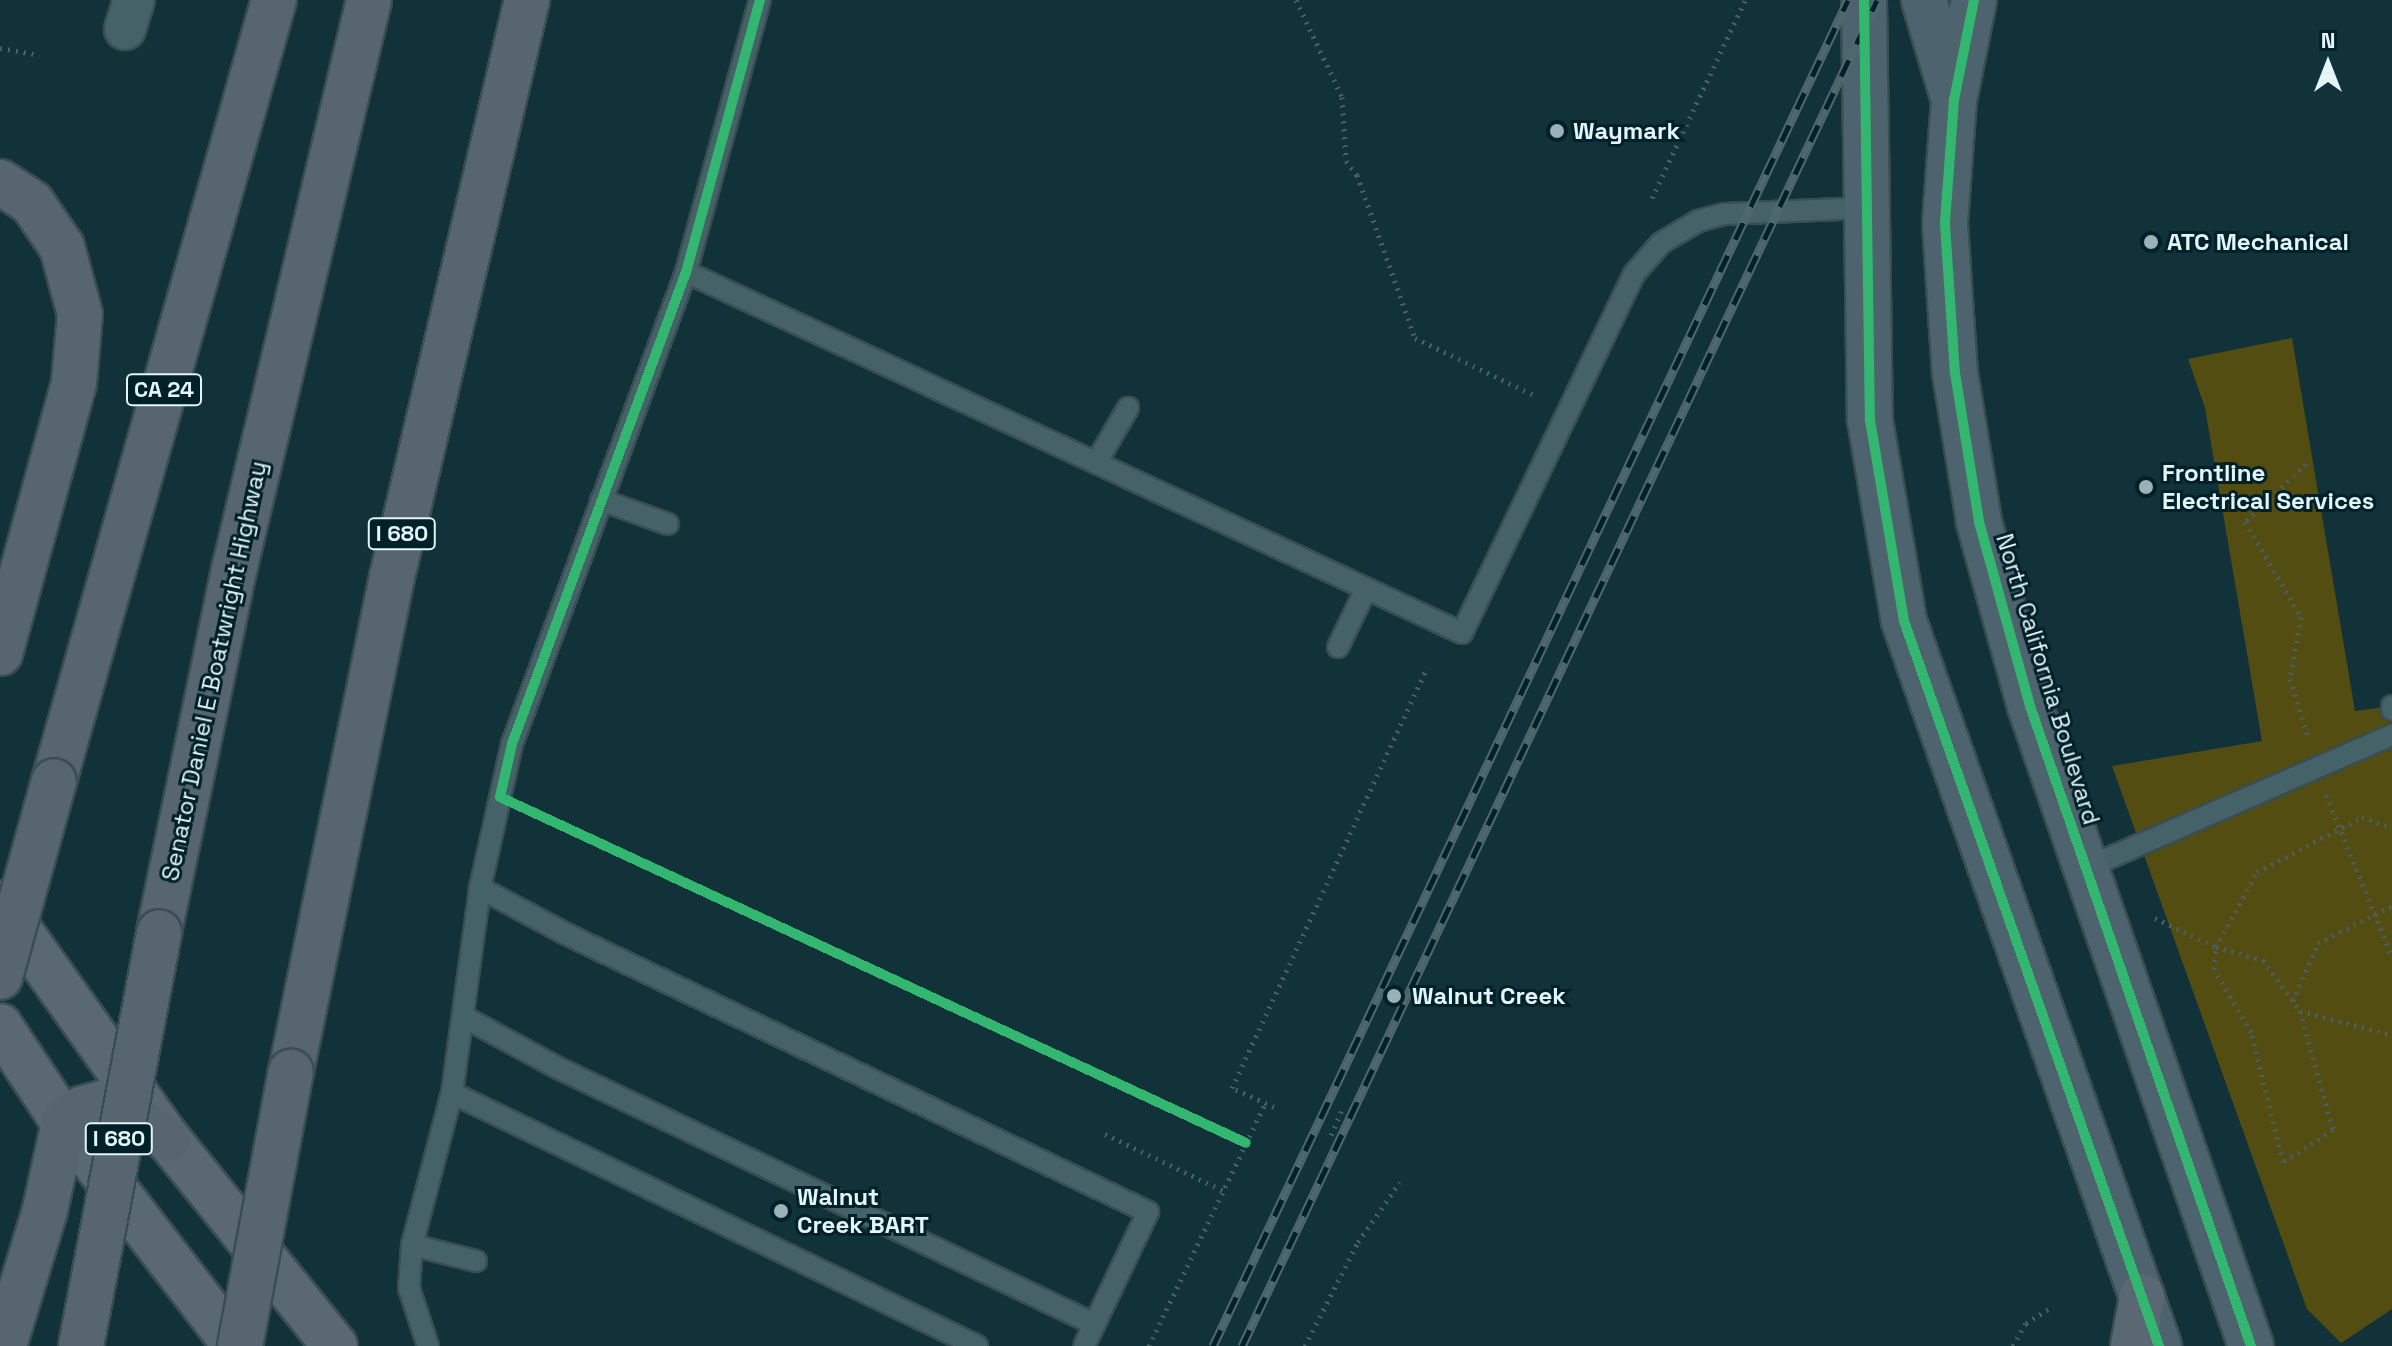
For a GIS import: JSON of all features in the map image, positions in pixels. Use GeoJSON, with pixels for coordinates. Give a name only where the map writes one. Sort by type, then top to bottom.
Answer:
{"type":"FeatureCollection","features":[{"type":"Feature","properties":{"kind":"highway","name":"CA 24"},"geometry":{"type":"LineString","coordinates":[[0,977],[274,0]]}},
{"type":"Feature","properties":{"kind":"highway","name":"Senator Daniel E Boatwright Highway"},"geometry":{"type":"LineString","coordinates":[[81,1346],[159,932],[242,536],[369,0]]}},
{"type":"Feature","properties":{"kind":"highway","name":"I 680"},"geometry":{"type":"LineString","coordinates":[[238,1346],[392,577],[527,0]]}},
{"type":"Feature","properties":{"kind":"highway"},"geometry":{"type":"LineString","coordinates":[[0,182],[32,203],[62,247],[80,314],[74,383],[0,653]]}},
{"type":"Feature","properties":{"kind":"highway"},"geometry":{"type":"LineString","coordinates":[[0,903],[168,1139],[335,1346]]}},
{"type":"Feature","properties":{"kind":"highway"},"geometry":{"type":"LineString","coordinates":[[0,1026],[64,1123],[238,1346]]}},
{"type":"Feature","properties":{"kind":"highway"},"geometry":{"type":"LineString","coordinates":[[4,1346],[45,1210],[64,1123],[81,1109],[106,1102],[168,1139]]}},
{"type":"Feature","properties":{"kind":"highway"},"geometry":{"type":"LineString","coordinates":[[2133,1346],[2142,1296]]}},
{"type":"Feature","properties":{"kind":"main road"},"geometry":{"type":"LineString","coordinates":[[1864,0],[1864,208],[1870,420],[1904,621],[2159,1346]]}},
{"type":"Feature","properties":{"kind":"main road"},"geometry":{"type":"LineString","coordinates":[[1924,0],[1954,100]]}},
{"type":"Feature","properties":{"kind":"main road","name":"North California Boulevard"},"geometry":{"type":"LineString","coordinates":[[1974,0],[1954,100],[1945,224],[1955,373],[1979,522],[2030,706],[2251,1346]]}},
{"type":"Feature","properties":{"kind":"lane"},"geometry":{"type":"LineString","coordinates":[[428,1346],[409,1288],[412,1245],[452,1093],[480,888],[512,744],[686,272],[760,0]]}},
{"type":"Feature","properties":{"kind":"lane"},"geometry":{"type":"LineString","coordinates":[[686,272],[1462,633],[1634,274],[1661,243],[1698,221],[1724,214],[1864,208]]}},
{"type":"Feature","properties":{"kind":"lane"},"geometry":{"type":"LineString","coordinates":[[1096,463],[1128,408]]}},
{"type":"Feature","properties":{"kind":"lane"},"geometry":{"type":"LineString","coordinates":[[601,500],[668,524]]}},
{"type":"Feature","properties":{"kind":"lane"},"geometry":{"type":"LineString","coordinates":[[1338,647],[1366,589]]}},
{"type":"Feature","properties":{"kind":"lane"},"geometry":{"type":"LineString","coordinates":[[2086,868],[2128,846],[2318,770],[2392,735]]}},
{"type":"Feature","properties":{"kind":"lane"},"geometry":{"type":"LineString","coordinates":[[480,888],[566,934],[1148,1212],[1084,1346]]}},
{"type":"Feature","properties":{"kind":"lane"},"geometry":{"type":"LineString","coordinates":[[464,1017],[556,1067],[1094,1324]]}},
{"type":"Feature","properties":{"kind":"lane"},"geometry":{"type":"LineString","coordinates":[[452,1093],[977,1346]]}},
{"type":"Feature","properties":{"kind":"lane"},"geometry":{"type":"LineString","coordinates":[[412,1245],[476,1261]]}},
{"type":"Feature","properties":{"kind":"path"},"geometry":{"type":"LineString","coordinates":[[1296,0],[1342,97],[1346,161],[1357,175],[1415,338],[1534,395]]}},
{"type":"Feature","properties":{"kind":"path"},"geometry":{"type":"LineString","coordinates":[[1652,198],[1745,0]]}},
{"type":"Feature","properties":{"kind":"path"},"geometry":{"type":"LineString","coordinates":[[0,48],[39,55]]}},
{"type":"Feature","properties":{"kind":"path"},"geometry":{"type":"LineString","coordinates":[[2306,464],[2245,522],[2301,617],[2290,679],[2336,827],[2370,913],[2392,957]]}},
{"type":"Feature","properties":{"kind":"path"},"geometry":{"type":"LineString","coordinates":[[1274,1107],[1232,1088],[1427,667]]}},
{"type":"Feature","properties":{"kind":"path"},"geometry":{"type":"LineString","coordinates":[[2155,918],[2216,947],[2263,960],[2300,1011],[2333,1130],[2283,1162],[2251,1032],[2214,969],[2216,947],[2257,872],[2336,827],[2362,817],[2392,828]]}},
{"type":"Feature","properties":{"kind":"path"},"geometry":{"type":"LineString","coordinates":[[2293,1002],[2318,943],[2370,913],[2392,906]]}},
{"type":"Feature","properties":{"kind":"path"},"geometry":{"type":"LineString","coordinates":[[2300,1011],[2392,1035]]}},
{"type":"Feature","properties":{"kind":"path"},"geometry":{"type":"LineString","coordinates":[[1149,1346],[1265,1104]]}},
{"type":"Feature","properties":{"kind":"path"},"geometry":{"type":"LineString","coordinates":[[1331,1135],[1342,1110]]}},
{"type":"Feature","properties":{"kind":"path"},"geometry":{"type":"LineString","coordinates":[[1105,1134],[1224,1191]]}},
{"type":"Feature","properties":{"kind":"path"},"geometry":{"type":"LineString","coordinates":[[1232,1137],[1246,1143]]}},
{"type":"Feature","properties":{"kind":"path"},"geometry":{"type":"LineString","coordinates":[[1305,1346],[1358,1242],[1400,1182]]}},
{"type":"Feature","properties":{"kind":"path"},"geometry":{"type":"LineString","coordinates":[[2013,1346],[2026,1323],[2053,1306]]}},
{"type":"Feature","properties":{"kind":"shaded area"},"geometry":{"type":"Polygon","coordinates":[[[2292,338],[2355,711],[2392,706],[2392,1309],[2341,1343],[2307,1309],[2112,766],[2262,741],[2205,408],[2188,359],[2292,338]]]}},
{"type":"Feature","properties":{"kind":"railway"},"geometry":{"type":"LineString","coordinates":[[1213,1346],[1848,0]]}},
{"type":"Feature","properties":{"kind":"railway"},"geometry":{"type":"LineString","coordinates":[[1242,1346],[1877,0]]}},
{"type":"Feature","properties":{"kind":"cycle path"},"geometry":{"type":"LineString","coordinates":[[760,0],[686,272],[512,744],[500,797],[1246,1143]]}},
{"type":"Feature","properties":{"kind":"cycle path"},"geometry":{"type":"LineString","coordinates":[[1864,0],[1870,420],[1904,621],[2159,1346]]}},
{"type":"Feature","properties":{"kind":"cycle path"},"geometry":{"type":"LineString","coordinates":[[1974,0],[1954,100],[1945,224],[1955,373],[1979,522],[2030,706],[2251,1346]]}},
{"type":"Feature","properties":{"kind":"place","name":"Waymark"},"geometry":{"type":"Point","coordinates":[1557,131]}},
{"type":"Feature","properties":{"kind":"place","name":"ATC Mechanical"},"geometry":{"type":"Point","coordinates":[2151,242]}},
{"type":"Feature","properties":{"kind":"place","name":"Frontline Electrical Services"},"geometry":{"type":"Point","coordinates":[2146,487]}},
{"type":"Feature","properties":{"kind":"place","name":"Walnut Creek"},"geometry":{"type":"Point","coordinates":[1394,996]}},
{"type":"Feature","properties":{"kind":"place","name":"Walnut Creek BART"},"geometry":{"type":"Point","coordinates":[781,1211]}}]}
